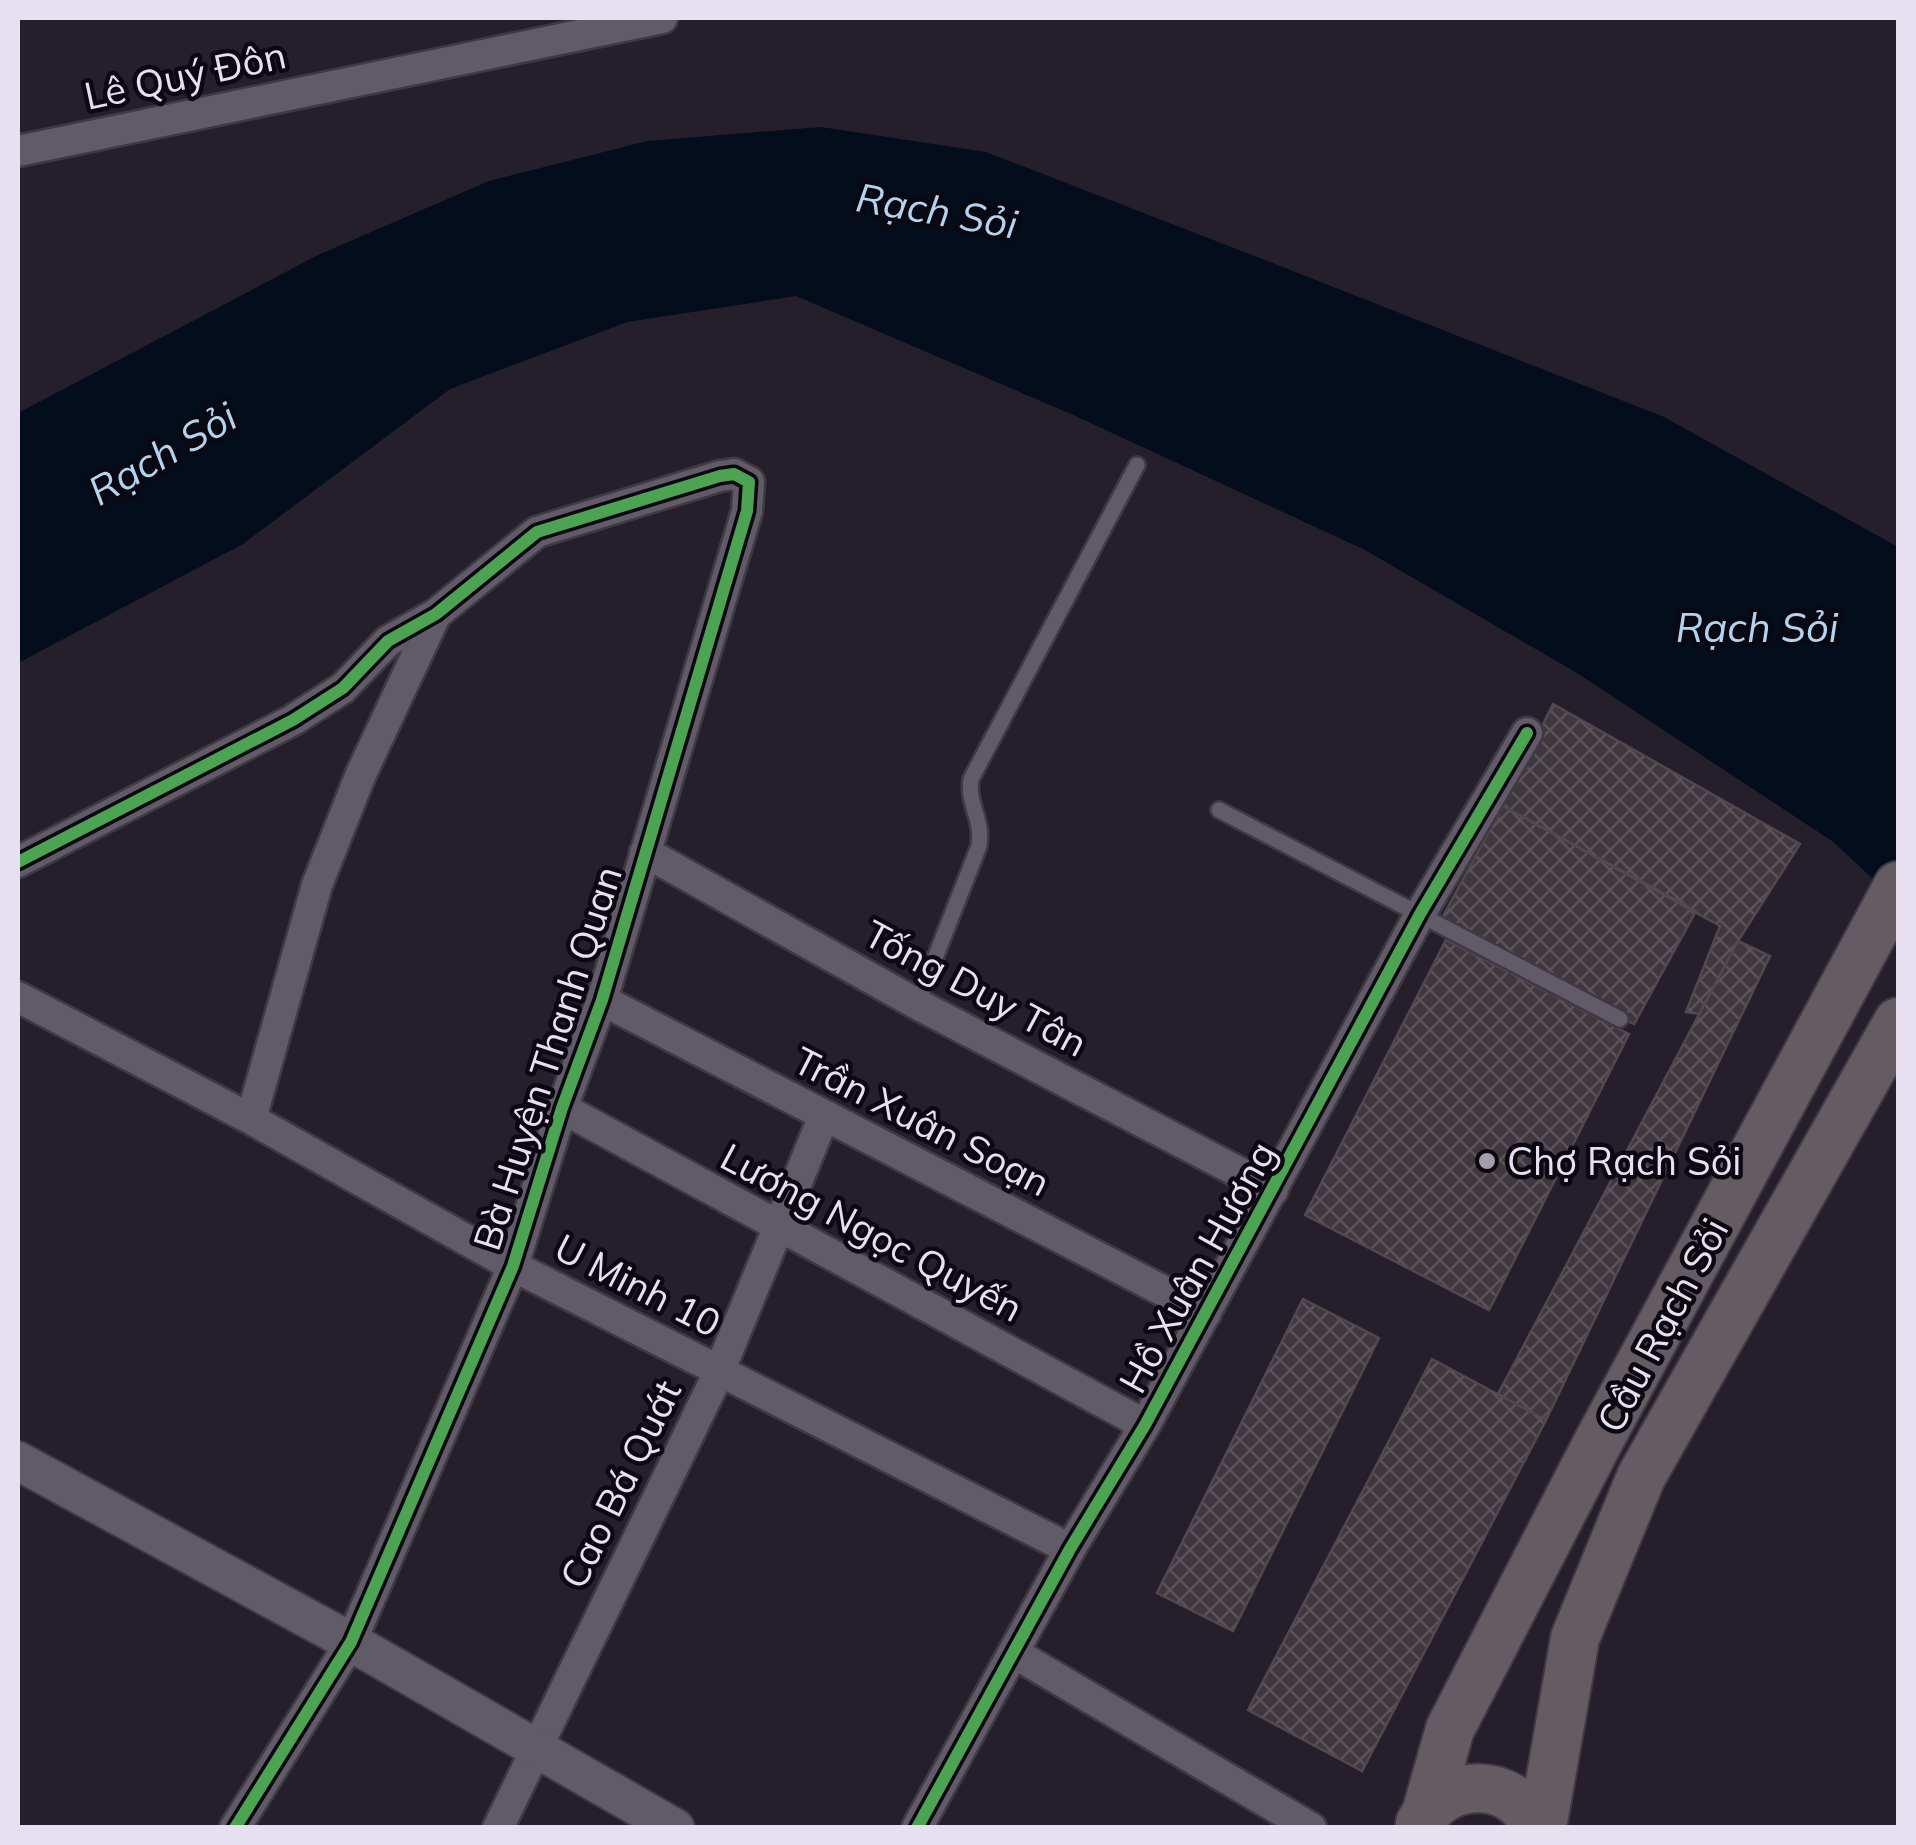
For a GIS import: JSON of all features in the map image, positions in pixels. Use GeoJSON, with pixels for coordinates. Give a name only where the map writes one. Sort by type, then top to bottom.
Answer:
{"type":"FeatureCollection","features":[{"type":"Feature","properties":{"kind":"main road","name":"Cầu Rạch Sỏi"},"geometry":{"type":"LineString","coordinates":[[1422,1819],[1450,1728],[1596,1446],[1898,886]]}},
{"type":"Feature","properties":{"kind":"main road","name":"Cầu Rạch Sỏi"},"geometry":{"type":"LineString","coordinates":[[1539,1828],[1575,1638],[1641,1477],[1898,1022]]}},
{"type":"Feature","properties":{"kind":"main road"},"geometry":{"type":"LineString","coordinates":[[1422,1819],[1461,1789],[1482,1788],[1518,1803],[1539,1828]]}},
{"type":"Feature","properties":{"kind":"street","name":"Lê Quý Đôn"},"geometry":{"type":"LineString","coordinates":[[18,151],[662,18]]}},
{"type":"Feature","properties":{"kind":"street","name":"Bà Huyện Thanh Quan"},"geometry":{"type":"LineString","coordinates":[[235,1828],[351,1642],[513,1266],[562,1108],[602,1000],[748,512],[751,489],[744,477],[734,474],[682,486],[538,532],[436,614]]}},
{"type":"Feature","properties":{"kind":"street"},"geometry":{"type":"LineString","coordinates":[[18,862],[293,720],[343,688],[400,632],[436,614]]}},
{"type":"Feature","properties":{"kind":"street"},"geometry":{"type":"LineString","coordinates":[[251,1120],[318,885],[362,774],[436,614]]}},
{"type":"Feature","properties":{"kind":"street","name":"Hồ Xuân Hương"},"geometry":{"type":"LineString","coordinates":[[917,1828],[1070,1548],[1145,1425],[1420,914],[1527,733]]}},
{"type":"Feature","properties":{"kind":"street","name":"Tống Duy Tân"},"geometry":{"type":"LineString","coordinates":[[644,852],[918,1004],[1273,1190]]}},
{"type":"Feature","properties":{"kind":"street","name":"U Minh 10"},"geometry":{"type":"LineString","coordinates":[[18,997],[251,1120],[513,1266],[1070,1548]]}},
{"type":"Feature","properties":{"kind":"street","name":"Trần Xuân Soạn"},"geometry":{"type":"LineString","coordinates":[[602,1000],[1206,1312]]}},
{"type":"Feature","properties":{"kind":"street","name":"Lương Ngọc Quyến"},"geometry":{"type":"LineString","coordinates":[[562,1108],[1145,1425]]}},
{"type":"Feature","properties":{"kind":"street","name":"Cao Bá Quát"},"geometry":{"type":"LineString","coordinates":[[498,1828],[719,1372],[781,1229],[804,1156],[824,1116]]}},
{"type":"Feature","properties":{"kind":"street"},"geometry":{"type":"LineString","coordinates":[[18,1461],[351,1642],[675,1828]]}},
{"type":"Feature","properties":{"kind":"street"},"geometry":{"type":"LineString","coordinates":[[1014,1653],[1311,1828]]}},
{"type":"Feature","properties":{"kind":"lane"},"geometry":{"type":"LineString","coordinates":[[918,1004],[978,846],[982,826],[970,798],[971,779],[1138,465]]}},
{"type":"Feature","properties":{"kind":"lane"},"geometry":{"type":"LineString","coordinates":[[1219,810],[1620,1019]]}},
{"type":"Feature","properties":{"kind":"water","name":"Rạch Sỏi"},"geometry":{"type":"Polygon","coordinates":[[[821,127],[986,152],[1270,262],[1664,417],[1898,547],[1898,902],[1832,841],[1577,673],[1365,550],[1071,414],[796,296],[627,322],[450,389],[243,544],[18,663],[18,413],[318,255],[489,181],[647,141],[821,127]]]}},
{"type":"Feature","properties":{"kind":"building"},"geometry":{"type":"Polygon","coordinates":[[[1553,704],[1800,844],[1738,941],[1699,1014],[1686,1012],[1720,926],[1503,806],[1553,704]]]}},
{"type":"Feature","properties":{"kind":"building"},"geometry":{"type":"Polygon","coordinates":[[[1503,806],[1696,911],[1634,1024],[1442,918],[1503,806]]]}},
{"type":"Feature","properties":{"kind":"building"},"geometry":{"type":"Polygon","coordinates":[[[1446,940],[1629,1034],[1489,1310],[1305,1215],[1446,940]]]}},
{"type":"Feature","properties":{"kind":"building"},"geometry":{"type":"Polygon","coordinates":[[[1738,941],[1770,956],[1546,1420],[1498,1394],[1738,941]]]}},
{"type":"Feature","properties":{"kind":"building"},"geometry":{"type":"Polygon","coordinates":[[[1303,1299],[1379,1338],[1233,1631],[1157,1593],[1303,1299]]]}},
{"type":"Feature","properties":{"kind":"building"},"geometry":{"type":"Polygon","coordinates":[[[1432,1359],[1546,1420],[1362,1771],[1248,1710],[1432,1359]]]}},
{"type":"Feature","properties":{"kind":"cycle path"},"geometry":{"type":"LineString","coordinates":[[18,862],[293,720],[343,688],[388,641],[436,614],[537,532],[720,476],[734,474],[749,482],[747,511],[602,1000],[562,1108],[513,1266],[351,1642],[235,1828]]}},
{"type":"Feature","properties":{"kind":"cycle path"},"geometry":{"type":"LineString","coordinates":[[917,1828],[1070,1549],[1145,1425],[1420,914],[1527,733]]}},
{"type":"Feature","properties":{"kind":"place","name":"Chợ Rạch Sỏi"},"geometry":{"type":"Point","coordinates":[1487,1161]}}]}
